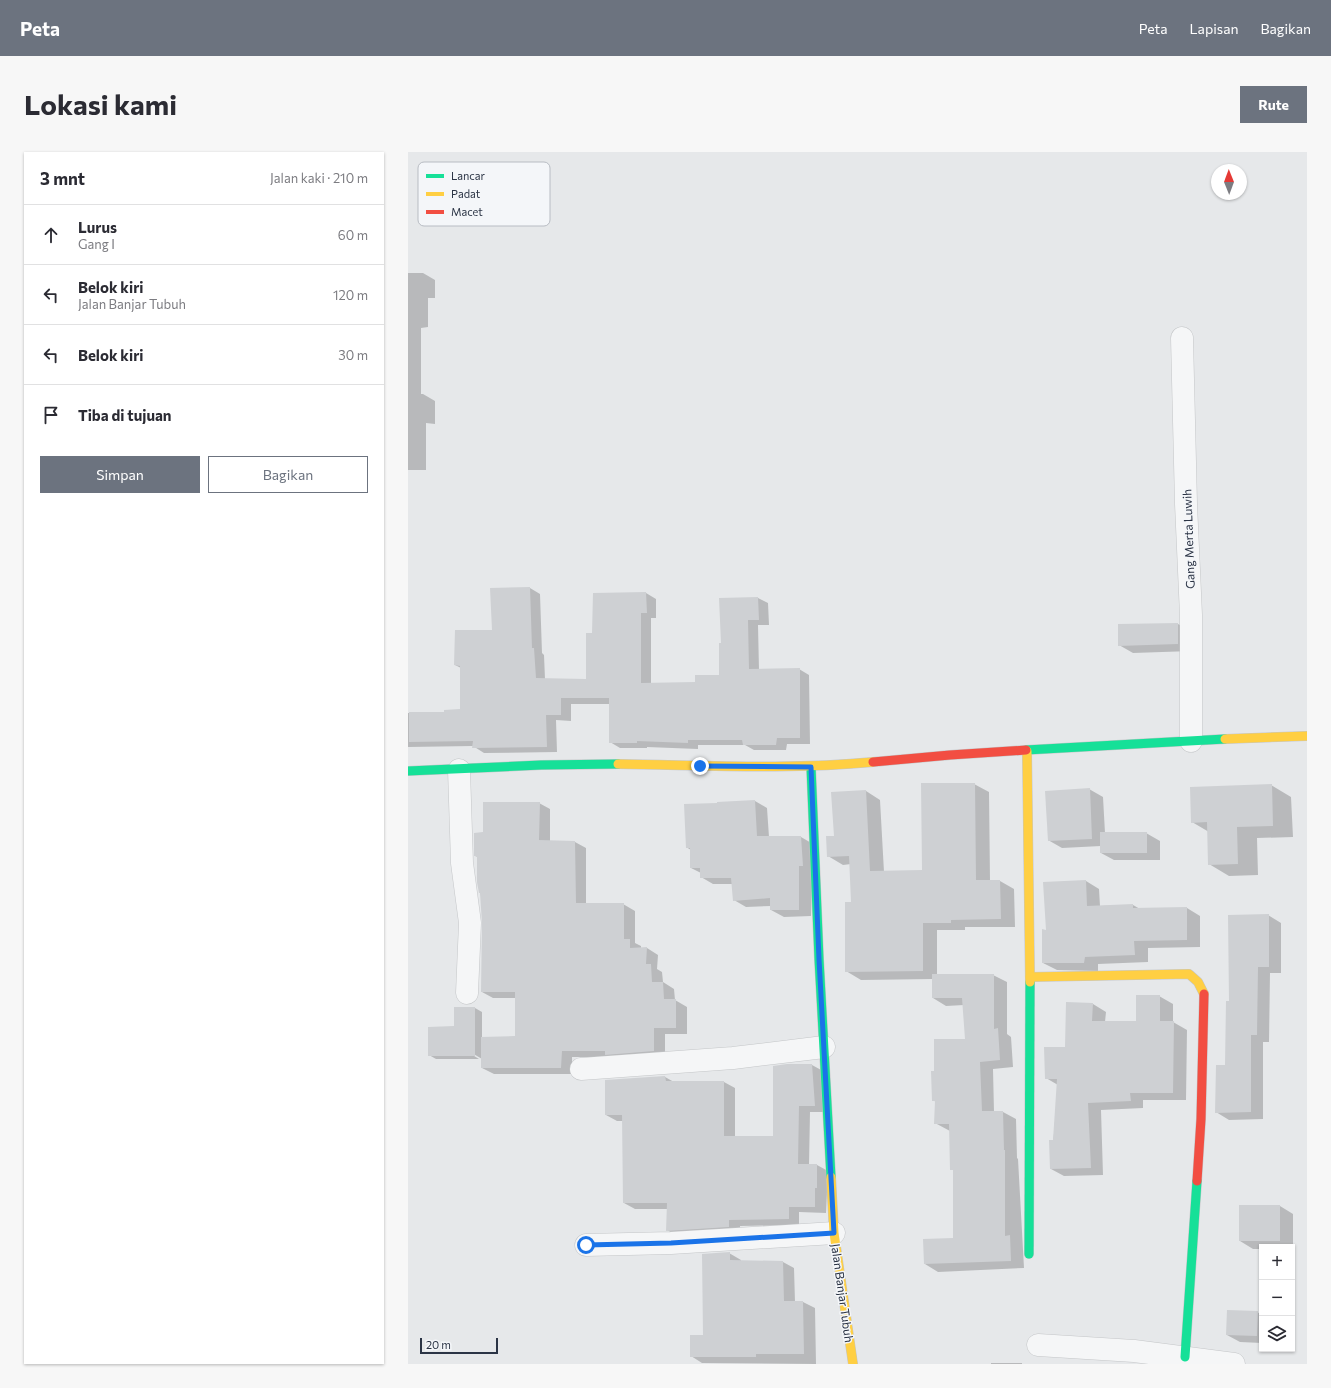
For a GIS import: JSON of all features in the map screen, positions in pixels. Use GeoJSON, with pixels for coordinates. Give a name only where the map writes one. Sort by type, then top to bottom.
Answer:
{"type":"FeatureCollection","features":[{"type":"Feature","properties":{"kind":"street","name":"Gang Merta Luwih"},"geometry":{"type":"LineString","coordinates":[[1182,338],[1186,504],[1191,615],[1191,741]]}},
{"type":"Feature","properties":{"kind":"street"},"geometry":{"type":"LineString","coordinates":[[408,770],[459,770],[536,765],[620,764],[811,767],[1028,751],[1191,741],[1307,736]]}},
{"type":"Feature","properties":{"kind":"street"},"geometry":{"type":"LineString","coordinates":[[1028,751],[1030,977],[1029,1254]]}},
{"type":"Feature","properties":{"kind":"street","name":"Jalan Banjar Tubuh"},"geometry":{"type":"LineString","coordinates":[[811,767],[834,1233],[853,1364]]}},
{"type":"Feature","properties":{"kind":"street"},"geometry":{"type":"LineString","coordinates":[[459,770],[462,863],[470,923],[467,993]]}},
{"type":"Feature","properties":{"kind":"street"},"geometry":{"type":"LineString","coordinates":[[1030,977],[1189,974],[1198,982],[1204,994],[1201,1119],[1185,1358]]}},
{"type":"Feature","properties":{"kind":"street"},"geometry":{"type":"LineString","coordinates":[[581,1069],[733,1058],[824,1046]]}},
{"type":"Feature","properties":{"kind":"street"},"geometry":{"type":"LineString","coordinates":[[586,1245],[671,1243],[834,1233]]}},
{"type":"Feature","properties":{"kind":"street"},"geometry":{"type":"LineString","coordinates":[[1038,1344],[1134,1351],[1234,1364]]}},
{"type":"Feature","properties":{"kind":"building"},"geometry":{"type":"Polygon","coordinates":[[[530,587],[532,648],[534,648],[536,678],[586,679],[586,633],[592,633],[593,593],[646,592],[647,613],[641,613],[641,683],[695,682],[695,675],[719,675],[719,643],[721,643],[719,598],[758,597],[759,620],[748,620],[749,669],[800,668],[800,738],[777,738],[776,745],[743,745],[742,740],[688,740],[688,743],[637,741],[637,743],[609,743],[609,698],[561,698],[561,715],[546,715],[547,747],[472,748],[473,741],[409,742],[409,712],[444,712],[444,710],[460,709],[460,666],[454,665],[455,630],[492,630],[490,588],[530,587]]]}},
{"type":"Feature","properties":{"kind":"building"},"geometry":{"type":"Polygon","coordinates":[[[1178,623],[1178,644],[1118,646],[1118,624],[1178,623]]]}},
{"type":"Feature","properties":{"kind":"building"},"geometry":{"type":"Polygon","coordinates":[[[921,783],[975,783],[976,880],[1000,880],[1001,919],[951,920],[951,923],[923,923],[923,971],[845,972],[845,902],[851,902],[849,856],[827,857],[826,836],[834,836],[831,792],[866,790],[870,871],[922,870],[921,783]]]}},
{"type":"Feature","properties":{"kind":"building"},"geometry":{"type":"Polygon","coordinates":[[[1272,784],[1273,826],[1237,827],[1238,864],[1208,865],[1207,822],[1191,823],[1190,787],[1272,784]]]}},
{"type":"Feature","properties":{"kind":"building"},"geometry":{"type":"Polygon","coordinates":[[[1090,788],[1092,839],[1048,841],[1045,791],[1090,788]]]}},
{"type":"Feature","properties":{"kind":"building"},"geometry":{"type":"Polygon","coordinates":[[[755,800],[757,836],[801,836],[803,866],[799,866],[799,910],[770,910],[770,898],[733,901],[731,878],[700,878],[700,868],[690,868],[690,848],[686,848],[684,804],[755,800]]]}},
{"type":"Feature","properties":{"kind":"building"},"geometry":{"type":"Polygon","coordinates":[[[483,802],[540,802],[539,840],[575,841],[576,903],[624,903],[624,939],[630,939],[630,948],[647,947],[646,964],[651,964],[652,982],[663,982],[664,999],[676,999],[676,1028],[654,1028],[654,1051],[605,1055],[605,1051],[562,1051],[561,1068],[481,1068],[481,1037],[515,1036],[515,992],[481,992],[482,923],[480,893],[477,882],[477,856],[474,856],[474,833],[483,832],[483,802]]]}},
{"type":"Feature","properties":{"kind":"building"},"geometry":{"type":"Polygon","coordinates":[[[1100,832],[1147,832],[1147,853],[1100,853],[1100,832]]]}},
{"type":"Feature","properties":{"kind":"building"},"geometry":{"type":"Polygon","coordinates":[[[1086,880],[1087,906],[1133,904],[1133,908],[1187,907],[1187,940],[1134,941],[1135,955],[1085,957],[1084,963],[1042,963],[1042,929],[1046,930],[1043,882],[1086,880]]]}},
{"type":"Feature","properties":{"kind":"building"},"geometry":{"type":"Polygon","coordinates":[[[1269,914],[1269,967],[1258,967],[1257,1035],[1251,1035],[1251,1112],[1215,1113],[1216,1065],[1225,1065],[1226,1001],[1229,1001],[1228,915],[1269,914]]]}},
{"type":"Feature","properties":{"kind":"building"},"geometry":{"type":"Polygon","coordinates":[[[932,974],[994,974],[994,1029],[998,1028],[1000,1060],[980,1062],[982,1111],[1003,1111],[1005,1150],[1005,1236],[1010,1235],[1011,1261],[924,1264],[923,1239],[953,1238],[953,1170],[950,1170],[949,1124],[934,1124],[935,1101],[932,1101],[931,1071],[934,1071],[934,1039],[965,1039],[962,998],[932,998],[932,974]]]}},
{"type":"Feature","properties":{"kind":"building"},"geometry":{"type":"Polygon","coordinates":[[[1136,995],[1160,995],[1160,1021],[1174,1021],[1173,1093],[1130,1093],[1131,1101],[1088,1103],[1091,1168],[1050,1169],[1049,1140],[1053,1140],[1057,1079],[1045,1079],[1044,1047],[1065,1047],[1066,1002],[1093,1003],[1092,1021],[1136,1021],[1136,995]]]}},
{"type":"Feature","properties":{"kind":"building"},"geometry":{"type":"Polygon","coordinates":[[[454,1007],[475,1007],[475,1056],[428,1056],[428,1027],[454,1026],[454,1007]]]}},
{"type":"Feature","properties":{"kind":"building"},"geometry":{"type":"Polygon","coordinates":[[[787,1064],[812,1064],[815,1106],[799,1106],[798,1164],[817,1164],[815,1207],[789,1207],[789,1219],[729,1220],[729,1227],[666,1231],[667,1203],[623,1203],[622,1115],[605,1115],[605,1080],[665,1076],[666,1081],[724,1081],[724,1136],[773,1136],[773,1066],[787,1064]]]}},
{"type":"Feature","properties":{"kind":"building"},"geometry":{"type":"Polygon","coordinates":[[[1239,1205],[1280,1205],[1280,1241],[1239,1241],[1239,1205]]]}},
{"type":"Feature","properties":{"kind":"building"},"geometry":{"type":"Polygon","coordinates":[[[730,1252],[730,1260],[783,1261],[784,1301],[803,1301],[804,1354],[756,1354],[756,1357],[690,1357],[690,1335],[703,1335],[702,1254],[730,1252]]]}},
{"type":"Feature","properties":{"kind":"building"},"geometry":{"type":"Polygon","coordinates":[[[1227,1310],[1258,1311],[1257,1336],[1226,1335],[1227,1310]]]}},
{"type":"Feature","properties":{"kind":"traffic: fast"},"geometry":{"type":"LineString","coordinates":[[1026,750],[1225,739]]}},
{"type":"Feature","properties":{"kind":"traffic: fast"},"geometry":{"type":"LineString","coordinates":[[408,771],[541,765],[618,764]]}},
{"type":"Feature","properties":{"kind":"traffic: fast"},"geometry":{"type":"LineString","coordinates":[[811,767],[819,959],[831,1177]]}},
{"type":"Feature","properties":{"kind":"traffic: fast"},"geometry":{"type":"LineString","coordinates":[[1029,1254],[1030,982]]}},
{"type":"Feature","properties":{"kind":"traffic: fast"},"geometry":{"type":"LineString","coordinates":[[1185,1357],[1197,1181]]}},
{"type":"Feature","properties":{"kind":"traffic: slow"},"geometry":{"type":"LineString","coordinates":[[1225,739],[1307,736]]}},
{"type":"Feature","properties":{"kind":"traffic: slow"},"geometry":{"type":"LineString","coordinates":[[1027,751],[1030,982]]}},
{"type":"Feature","properties":{"kind":"traffic: slow"},"geometry":{"type":"LineString","coordinates":[[618,764],[809,766],[873,762]]}},
{"type":"Feature","properties":{"kind":"traffic: slow"},"geometry":{"type":"LineString","coordinates":[[1030,977],[1189,974],[1198,982],[1204,994]]}},
{"type":"Feature","properties":{"kind":"traffic: slow"},"geometry":{"type":"LineString","coordinates":[[831,1177],[834,1233],[853,1364]]}},
{"type":"Feature","properties":{"kind":"traffic: jam"},"geometry":{"type":"LineString","coordinates":[[873,762],[1026,750]]}},
{"type":"Feature","properties":{"kind":"traffic: jam"},"geometry":{"type":"LineString","coordinates":[[1197,1181],[1201,1119],[1204,994]]}},
{"type":"Feature","properties":{"kind":"route"},"geometry":{"type":"LineString","coordinates":[[586,1245],[671,1243],[834,1233],[819,959],[811,767],[700,766]]}}]}
